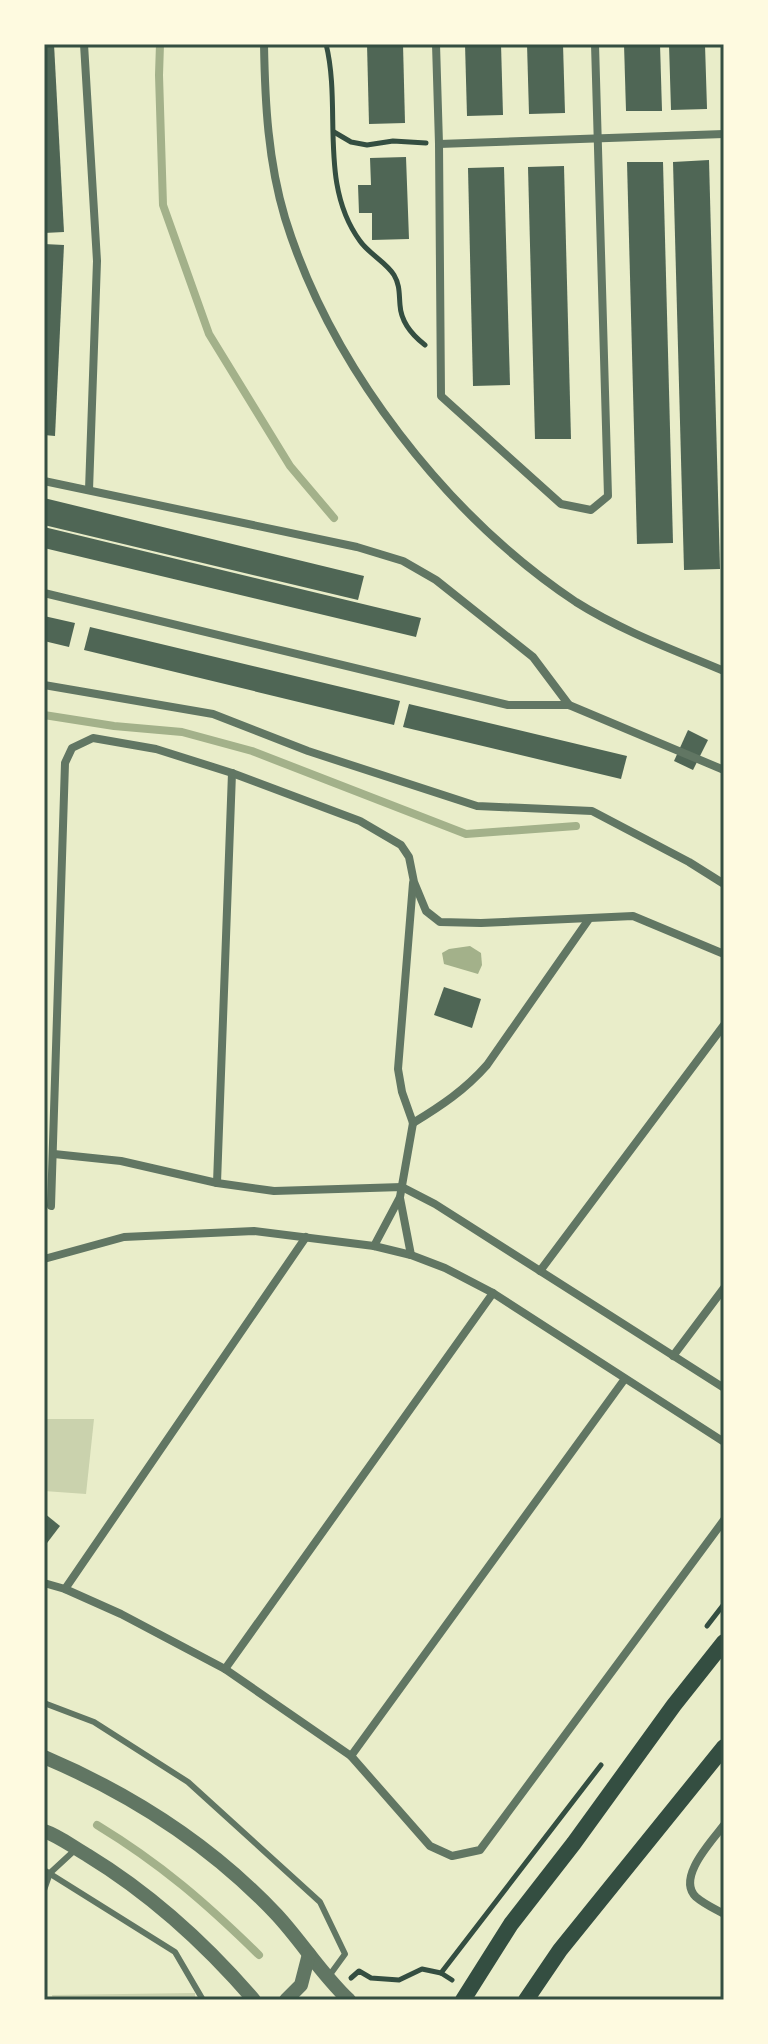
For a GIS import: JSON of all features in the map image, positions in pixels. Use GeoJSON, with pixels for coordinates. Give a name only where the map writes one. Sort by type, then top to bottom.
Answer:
{"type":"FeatureCollection","features":[{"type":"Feature","properties":{"kind":"main road"},"geometry":{"type":"LineString","coordinates":[[463,2000],[511,1924],[724,1642]]}},
{"type":"Feature","properties":{"kind":"main road"},"geometry":{"type":"LineString","coordinates":[[526,2000],[595,1905],[724,1747]]}},
{"type":"Feature","properties":{"kind":"street"},"geometry":{"type":"LineString","coordinates":[[84,44],[97,261],[89,490]]}},
{"type":"Feature","properties":{"kind":"street"},"geometry":{"type":"LineString","coordinates":[[264,44],[271,157],[285,217],[304,269],[330,323],[383,411],[464,511],[523,563],[577,602],[621,627],[724,671]]}},
{"type":"Feature","properties":{"kind":"street"},"geometry":{"type":"LineString","coordinates":[[436,44],[441,396],[561,504],[591,510],[608,496],[595,44]]}},
{"type":"Feature","properties":{"kind":"street"},"geometry":{"type":"LineString","coordinates":[[439,144],[724,134]]}},
{"type":"Feature","properties":{"kind":"street"},"geometry":{"type":"LineString","coordinates":[[44,481],[357,547],[403,561],[436,580],[533,657],[569,705]]}},
{"type":"Feature","properties":{"kind":"street"},"geometry":{"type":"LineString","coordinates":[[44,593],[508,705],[569,705],[724,770]]}},
{"type":"Feature","properties":{"kind":"street"},"geometry":{"type":"LineString","coordinates":[[44,685],[213,714],[308,751],[477,806],[592,811],[724,884]]}},
{"type":"Feature","properties":{"kind":"street"},"geometry":{"type":"LineString","coordinates":[[51,1206],[65,763],[72,748],[93,738],[156,749],[232,773],[360,821],[390,836],[409,857],[414,882],[426,911],[440,922],[633,916],[724,954]]}},
{"type":"Feature","properties":{"kind":"street"},"geometry":{"type":"LineString","coordinates":[[217,1183],[232,773]]}},
{"type":"Feature","properties":{"kind":"street"},"geometry":{"type":"LineString","coordinates":[[374,1246],[400,1197],[413,1123],[398,1069],[414,882]]}},
{"type":"Feature","properties":{"kind":"street"},"geometry":{"type":"LineString","coordinates":[[413,1123],[448,1103],[487,1065],[589,919]]}},
{"type":"Feature","properties":{"kind":"street"},"geometry":{"type":"LineString","coordinates":[[540,1271],[724,1025]]}},
{"type":"Feature","properties":{"kind":"street"},"geometry":{"type":"LineString","coordinates":[[54,1154],[121,1161],[217,1183],[274,1191],[402,1187],[435,1204],[724,1388]]}},
{"type":"Feature","properties":{"kind":"street"},"geometry":{"type":"LineString","coordinates":[[400,1197],[411,1255]]}},
{"type":"Feature","properties":{"kind":"street"},"geometry":{"type":"LineString","coordinates":[[44,1259],[124,1237],[254,1231],[374,1246],[411,1255],[445,1268],[493,1293],[724,1442]]}},
{"type":"Feature","properties":{"kind":"street"},"geometry":{"type":"LineString","coordinates":[[65,1589],[306,1237]]}},
{"type":"Feature","properties":{"kind":"street"},"geometry":{"type":"LineString","coordinates":[[673,1356],[724,1288]]}},
{"type":"Feature","properties":{"kind":"street"},"geometry":{"type":"LineString","coordinates":[[225,1669],[493,1293]]}},
{"type":"Feature","properties":{"kind":"street"},"geometry":{"type":"LineString","coordinates":[[351,1756],[624,1380]]}},
{"type":"Feature","properties":{"kind":"street"},"geometry":{"type":"LineString","coordinates":[[44,1583],[121,1614],[225,1669],[351,1756],[430,1846],[452,1856],[480,1850],[724,1520]]}},
{"type":"Feature","properties":{"kind":"street"},"geometry":{"type":"LineString","coordinates":[[44,1757],[96,1779],[215,1856],[277,1915],[344,1995]]}},
{"type":"Feature","properties":{"kind":"street"},"geometry":{"type":"LineString","coordinates":[[724,1825],[692,1870],[689,1883],[697,1898],[724,1914]]}},
{"type":"Feature","properties":{"kind":"street"},"geometry":{"type":"LineString","coordinates":[[44,1831],[161,1906],[219,1959],[254,2000]]}},
{"type":"Feature","properties":{"kind":"street"},"geometry":{"type":"LineString","coordinates":[[286,2000],[301,1985],[309,1954]]}},
{"type":"Feature","properties":{"kind":"lane"},"geometry":{"type":"LineString","coordinates":[[44,1703],[94,1722],[188,1782],[320,1902],[345,1954],[328,1976]]}},
{"type":"Feature","properties":{"kind":"lane"},"geometry":{"type":"LineString","coordinates":[[44,1890],[47,1871],[76,1849]]}},
{"type":"Feature","properties":{"kind":"lane"},"geometry":{"type":"LineString","coordinates":[[47,1871],[175,1952],[203,2000]]}},
{"type":"Feature","properties":{"kind":"path"},"geometry":{"type":"LineString","coordinates":[[326,44],[331,64],[336,181],[346,213],[359,240],[394,275],[400,289],[404,323],[441,359]]}},
{"type":"Feature","properties":{"kind":"path"},"geometry":{"type":"LineString","coordinates":[[334,132],[351,142],[367,145],[393,141],[439,144]]}},
{"type":"Feature","properties":{"kind":"path"},"geometry":{"type":"LineString","coordinates":[[706,1628],[724,1604]]}},
{"type":"Feature","properties":{"kind":"path"},"geometry":{"type":"LineString","coordinates":[[344,1995],[359,1971],[371,1978],[399,1980],[422,1969],[441,1973],[606,1759]]}},
{"type":"Feature","properties":{"kind":"shaded area"},"geometry":{"type":"Polygon","coordinates":[[[470,946],[481,953],[482,965],[478,974],[444,964],[442,953],[470,946]]]}},
{"type":"Feature","properties":{"kind":"shaded area"},"geometry":{"type":"Polygon","coordinates":[[[44,1419],[94,1419],[86,1494],[44,1491],[44,1419]]]}},
{"type":"Feature","properties":{"kind":"shaded area"},"geometry":{"type":"Polygon","coordinates":[[[195,1993],[195,2000],[53,2000],[52,1995],[195,1993]]]}},
{"type":"Feature","properties":{"kind":"building"},"geometry":{"type":"Polygon","coordinates":[[[44,44],[54,44],[64,232],[44,233],[44,44]]]}},
{"type":"Feature","properties":{"kind":"building"},"geometry":{"type":"Polygon","coordinates":[[[367,44],[403,44],[405,123],[369,124],[367,44]]]}},
{"type":"Feature","properties":{"kind":"building"},"geometry":{"type":"Polygon","coordinates":[[[465,44],[501,44],[503,115],[467,116],[465,44]]]}},
{"type":"Feature","properties":{"kind":"building"},"geometry":{"type":"Polygon","coordinates":[[[527,44],[563,44],[565,113],[529,114],[527,44]]]}},
{"type":"Feature","properties":{"kind":"building"},"geometry":{"type":"Polygon","coordinates":[[[624,44],[660,44],[662,111],[626,111],[624,44]]]}},
{"type":"Feature","properties":{"kind":"building"},"geometry":{"type":"Polygon","coordinates":[[[669,44],[705,44],[707,109],[671,110],[669,44]]]}},
{"type":"Feature","properties":{"kind":"building"},"geometry":{"type":"Polygon","coordinates":[[[406,157],[409,239],[372,240],[372,213],[359,213],[358,185],[371,185],[370,158],[406,157]]]}},
{"type":"Feature","properties":{"kind":"building"},"geometry":{"type":"Polygon","coordinates":[[[709,160],[720,569],[684,570],[673,162],[709,160]]]}},
{"type":"Feature","properties":{"kind":"building"},"geometry":{"type":"Polygon","coordinates":[[[627,162],[663,162],[673,543],[637,544],[627,162]]]}},
{"type":"Feature","properties":{"kind":"building"},"geometry":{"type":"Polygon","coordinates":[[[564,166],[571,439],[535,439],[528,167],[564,166]]]}},
{"type":"Feature","properties":{"kind":"building"},"geometry":{"type":"Polygon","coordinates":[[[504,167],[510,385],[473,386],[468,168],[504,167]]]}},
{"type":"Feature","properties":{"kind":"building"},"geometry":{"type":"Polygon","coordinates":[[[44,244],[64,245],[55,436],[44,435],[44,244]]]}},
{"type":"Feature","properties":{"kind":"building"},"geometry":{"type":"Polygon","coordinates":[[[44,498],[364,576],[358,600],[44,525],[44,498]]]}},
{"type":"Feature","properties":{"kind":"building"},"geometry":{"type":"Polygon","coordinates":[[[44,527],[421,618],[416,637],[44,548],[44,527]]]}},
{"type":"Feature","properties":{"kind":"building"},"geometry":{"type":"Polygon","coordinates":[[[44,616],[75,623],[69,647],[44,641],[44,616]]]}},
{"type":"Feature","properties":{"kind":"building"},"geometry":{"type":"Polygon","coordinates":[[[90,627],[400,701],[394,725],[84,650],[90,627]]]}},
{"type":"Feature","properties":{"kind":"building"},"geometry":{"type":"Polygon","coordinates":[[[409,704],[627,756],[621,779],[403,727],[409,704]]]}},
{"type":"Feature","properties":{"kind":"building"},"geometry":{"type":"Polygon","coordinates":[[[688,730],[708,740],[693,770],[674,761],[688,730]]]}},
{"type":"Feature","properties":{"kind":"building"},"geometry":{"type":"Polygon","coordinates":[[[444,987],[481,999],[472,1028],[434,1015],[444,987]]]}},
{"type":"Feature","properties":{"kind":"building"},"geometry":{"type":"Polygon","coordinates":[[[44,1513],[60,1526],[44,1547],[44,1513]]]}},
{"type":"Feature","properties":{"kind":"waterway"},"geometry":{"type":"LineString","coordinates":[[160,44],[163,205],[209,334],[290,466],[334,518]]}},
{"type":"Feature","properties":{"kind":"waterway"},"geometry":{"type":"LineString","coordinates":[[44,715],[182,732],[252,751],[466,834],[576,826]]}},
{"type":"Feature","properties":{"kind":"waterway"},"geometry":{"type":"LineString","coordinates":[[97,1825],[182,1885],[259,1955]]}}]}
